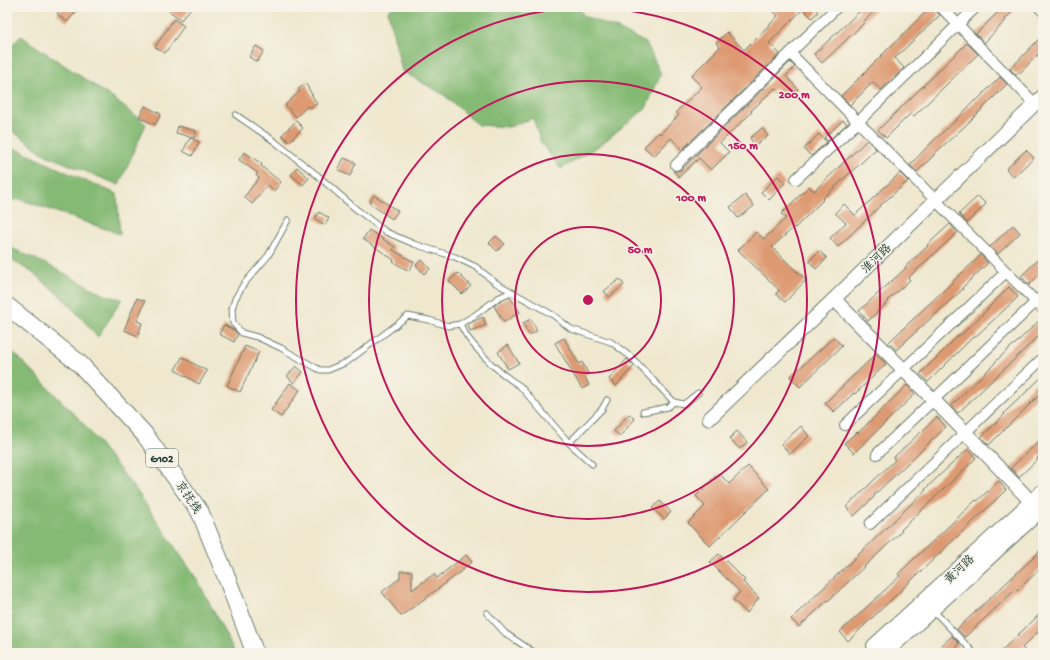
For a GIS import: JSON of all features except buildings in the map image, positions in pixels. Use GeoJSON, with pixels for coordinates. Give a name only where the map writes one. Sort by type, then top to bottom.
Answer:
{"type":"FeatureCollection","features":[{"type":"Feature","properties":{"kind":"highway","name":"京抚线"},"geometry":{"type":"LineString","coordinates":[[7,306],[80,364],[145,435],[200,512],[255,653]]}},
{"type":"Feature","properties":{"kind":"main road","name":"黄河路"},"geometry":{"type":"LineString","coordinates":[[879,650],[933,609],[1039,509],[1043,491]]}},
{"type":"Feature","properties":{"kind":"main road","name":"黄河路"},"geometry":{"type":"LineString","coordinates":[[879,650],[1039,509]]}},
{"type":"Feature","properties":{"kind":"street"},"geometry":{"type":"LineString","coordinates":[[676,165],[837,7]]}},
{"type":"Feature","properties":{"kind":"street"},"geometry":{"type":"LineString","coordinates":[[940,7],[1039,100]]}},
{"type":"Feature","properties":{"kind":"street"},"geometry":{"type":"LineString","coordinates":[[796,179],[858,122],[976,7]]}},
{"type":"Feature","properties":{"kind":"street"},"geometry":{"type":"LineString","coordinates":[[1039,7],[1043,11]]}},
{"type":"Feature","properties":{"kind":"street"},"geometry":{"type":"LineString","coordinates":[[790,52],[1006,272],[1041,302],[876,454]]}},
{"type":"Feature","properties":{"kind":"street","name":"淮河路"},"geometry":{"type":"LineString","coordinates":[[709,419],[1039,100]]}},
{"type":"Feature","properties":{"kind":"street"},"geometry":{"type":"LineString","coordinates":[[845,425],[1006,272]]}},
{"type":"Feature","properties":{"kind":"street"},"geometry":{"type":"LineString","coordinates":[[834,299],[1039,509]]}},
{"type":"Feature","properties":{"kind":"street"},"geometry":{"type":"LineString","coordinates":[[870,524],[1043,358]]}},
{"type":"Feature","properties":{"kind":"lane"},"geometry":{"type":"LineString","coordinates":[[236,115],[274,141],[386,232],[414,244],[455,257],[476,267],[496,283],[553,315],[571,329],[611,342],[631,357],[674,402],[684,404],[698,393]]}},
{"type":"Feature","properties":{"kind":"lane"},"geometry":{"type":"LineString","coordinates":[[288,220],[268,256],[243,284],[234,298],[232,309],[233,323],[242,333],[257,337],[281,348],[320,370],[328,370],[347,362],[408,316],[429,320],[448,326],[460,324],[498,298],[511,292]]}},
{"type":"Feature","properties":{"kind":"lane"},"geometry":{"type":"LineString","coordinates":[[460,324],[471,342],[500,371],[520,386],[569,443],[592,464]]}},
{"type":"Feature","properties":{"kind":"lane"},"geometry":{"type":"LineString","coordinates":[[569,443],[602,409],[607,400]]}},
{"type":"Feature","properties":{"kind":"lane"},"geometry":{"type":"LineString","coordinates":[[643,412],[668,406],[674,402]]}},
{"type":"Feature","properties":{"kind":"lane"},"geometry":{"type":"LineString","coordinates":[[933,609],[974,653]]}},
{"type":"Feature","properties":{"kind":"lane"},"geometry":{"type":"LineString","coordinates":[[487,613],[505,633],[535,653]]}},
{"type":"Feature","properties":{"kind":"green space"},"geometry":{"type":"Polygon","coordinates":[[[394,7],[578,7],[584,16],[618,29],[646,43],[661,74],[646,108],[600,145],[561,169],[541,143],[533,118],[509,127],[478,125],[444,95],[402,71],[388,11],[394,7]]]}},
{"type":"Feature","properties":{"kind":"green space"},"geometry":{"type":"Polygon","coordinates":[[[21,36],[111,97],[146,124],[119,185],[46,155],[7,127],[7,50],[21,36]]]}},
{"type":"Feature","properties":{"kind":"green space"},"geometry":{"type":"Polygon","coordinates":[[[7,146],[117,194],[120,234],[19,199],[7,202],[7,146]]]}},
{"type":"Feature","properties":{"kind":"green space"},"geometry":{"type":"Polygon","coordinates":[[[7,246],[46,264],[105,295],[122,299],[98,337],[66,301],[33,273],[7,257],[7,246]]]}},
{"type":"Feature","properties":{"kind":"green space"},"geometry":{"type":"Polygon","coordinates":[[[7,348],[18,357],[82,422],[136,490],[198,581],[235,653],[7,653],[7,348]]]}}]}
